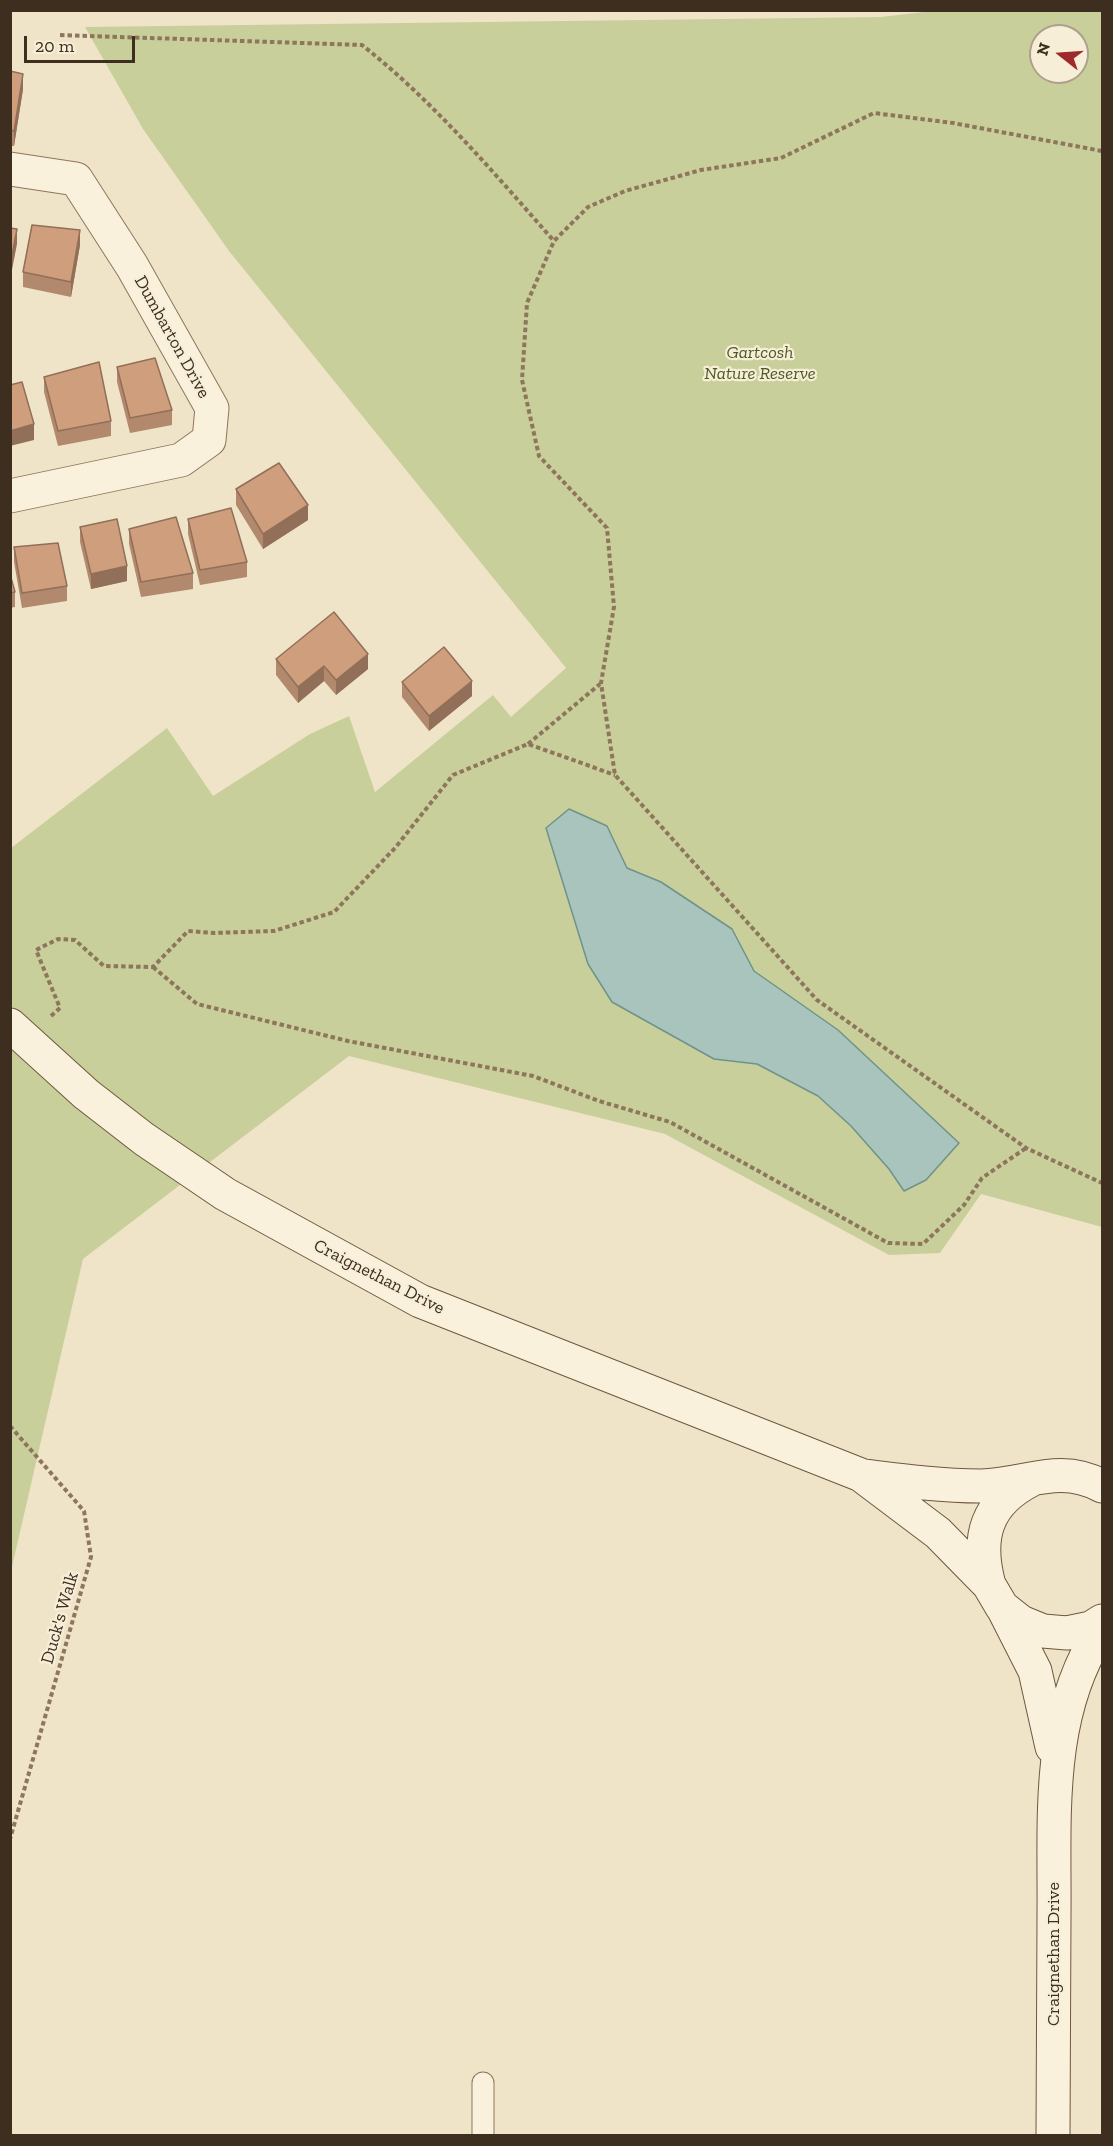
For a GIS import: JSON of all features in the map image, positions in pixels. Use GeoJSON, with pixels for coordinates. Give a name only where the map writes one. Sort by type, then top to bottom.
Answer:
{"type":"FeatureCollection","features":[{"type":"Feature","properties":{"kind":"street","name":"Dumbarton Drive"},"geometry":{"type":"LineString","coordinates":[[10,168],[76,179],[132,266],[212,408],[209,440],[181,460],[10,496]]}},
{"type":"Feature","properties":{"kind":"street","name":"Craignethan Drive"},"geometry":{"type":"LineString","coordinates":[[10,1025],[86,1094],[144,1139],[225,1194],[420,1302],[861,1475]]}},
{"type":"Feature","properties":{"kind":"street"},"geometry":{"type":"LineString","coordinates":[[861,1475],[959,1485],[1005,1484],[1060,1474],[1086,1477],[1102,1486]]}},
{"type":"Feature","properties":{"kind":"street"},"geometry":{"type":"LineString","coordinates":[[861,1475],[938,1533],[1021,1622],[1043,1631],[1067,1634],[1091,1628],[1102,1621]]}},
{"type":"Feature","properties":{"kind":"street"},"geometry":{"type":"LineString","coordinates":[[995,1596],[982,1560],[984,1534],[994,1511],[1010,1491],[1033,1479]]}},
{"type":"Feature","properties":{"kind":"street","name":"Craignethan Drive"},"geometry":{"type":"LineString","coordinates":[[995,1596],[1035,1671],[1046,1712],[1055,1773],[1053,2136]]}},
{"type":"Feature","properties":{"kind":"street","name":"Craignethan Drive"},"geometry":{"type":"LineString","coordinates":[[1055,1773],[1072,1689],[1086,1656],[1102,1629]]}},
{"type":"Feature","properties":{"kind":"lane"},"geometry":{"type":"LineString","coordinates":[[483,2083],[483,2136]]}},
{"type":"Feature","properties":{"kind":"path"},"geometry":{"type":"LineString","coordinates":[[60,35],[362,45],[396,72],[477,154],[554,241]]}},
{"type":"Feature","properties":{"kind":"path"},"geometry":{"type":"LineString","coordinates":[[615,775],[601,683],[614,607],[608,528],[539,456],[522,380],[527,303],[554,241],[588,207],[616,195],[701,170],[782,158],[874,114],[953,123],[1102,151]]}},
{"type":"Feature","properties":{"kind":"path"},"geometry":{"type":"LineString","coordinates":[[153,967],[188,931],[214,933],[274,931],[334,912],[395,848],[453,775],[528,744],[601,683]]}},
{"type":"Feature","properties":{"kind":"path"},"geometry":{"type":"LineString","coordinates":[[528,744],[615,775],[817,1000],[1026,1148],[1102,1183]]}},
{"type":"Feature","properties":{"kind":"path"},"geometry":{"type":"LineString","coordinates":[[46,1020],[60,1008],[36,950],[58,939],[75,940],[104,966],[153,967],[197,1004],[348,1041],[533,1076],[599,1101],[670,1122],[888,1243],[923,1244],[964,1205],[982,1178],[1026,1148]]}},
{"type":"Feature","properties":{"kind":"path","name":"Duck's Walk"},"geometry":{"type":"LineString","coordinates":[[10,1426],[84,1511],[91,1557],[10,1839]]}},
{"type":"Feature","properties":{"kind":"green space","name":"Gartcosh Nature Reserve"},"geometry":{"type":"Polygon","coordinates":[[[941,10],[1102,11],[1102,1227],[981,1194],[940,1253],[889,1255],[665,1134],[349,1056],[83,1259],[11,1571],[11,848],[167,728],[213,796],[310,734],[349,716],[375,792],[493,695],[511,717],[566,668],[229,251],[143,129],[85,27],[881,17],[941,10]]]}},
{"type":"Feature","properties":{"kind":"water"},"geometry":{"type":"Polygon","coordinates":[[[569,809],[607,826],[627,868],[661,882],[732,929],[754,971],[838,1030],[959,1143],[926,1180],[904,1191],[889,1169],[851,1126],[818,1096],[757,1064],[714,1059],[612,1002],[588,964],[546,828],[569,809]]]}},
{"type":"Feature","properties":{"kind":"building"},"geometry":{"type":"Polygon","coordinates":[[[10,71],[23,74],[14,131],[10,130],[10,71]]]}},
{"type":"Feature","properties":{"kind":"building"},"geometry":{"type":"Polygon","coordinates":[[[32,225],[80,230],[71,282],[23,272],[32,225]]]}},
{"type":"Feature","properties":{"kind":"building"},"geometry":{"type":"Polygon","coordinates":[[[10,228],[17,229],[10,265],[10,228]]]}},
{"type":"Feature","properties":{"kind":"building"},"geometry":{"type":"Polygon","coordinates":[[[155,358],[172,410],[130,418],[117,367],[155,358]]]}},
{"type":"Feature","properties":{"kind":"building"},"geometry":{"type":"Polygon","coordinates":[[[99,362],[111,421],[58,431],[44,377],[99,362]]]}},
{"type":"Feature","properties":{"kind":"building"},"geometry":{"type":"Polygon","coordinates":[[[22,382],[34,424],[10,431],[10,385],[22,382]]]}},
{"type":"Feature","properties":{"kind":"building"},"geometry":{"type":"Polygon","coordinates":[[[279,463],[308,505],[263,534],[236,489],[279,463]]]}},
{"type":"Feature","properties":{"kind":"building"},"geometry":{"type":"Polygon","coordinates":[[[231,508],[247,562],[200,570],[188,519],[231,508]]]}},
{"type":"Feature","properties":{"kind":"building"},"geometry":{"type":"Polygon","coordinates":[[[176,517],[193,573],[141,582],[129,529],[176,517]]]}},
{"type":"Feature","properties":{"kind":"building"},"geometry":{"type":"Polygon","coordinates":[[[117,519],[127,566],[91,574],[80,527],[117,519]]]}},
{"type":"Feature","properties":{"kind":"building"},"geometry":{"type":"Polygon","coordinates":[[[58,543],[67,586],[22,593],[14,547],[58,543]]]}},
{"type":"Feature","properties":{"kind":"building"},"geometry":{"type":"Polygon","coordinates":[[[10,574],[15,592],[10,593],[10,574]]]}},
{"type":"Feature","properties":{"kind":"building"},"geometry":{"type":"Polygon","coordinates":[[[334,612],[368,654],[336,680],[324,666],[298,687],[276,659],[334,612]]]}},
{"type":"Feature","properties":{"kind":"building"},"geometry":{"type":"Polygon","coordinates":[[[444,647],[472,681],[429,716],[402,682],[444,647]]]}}]}
